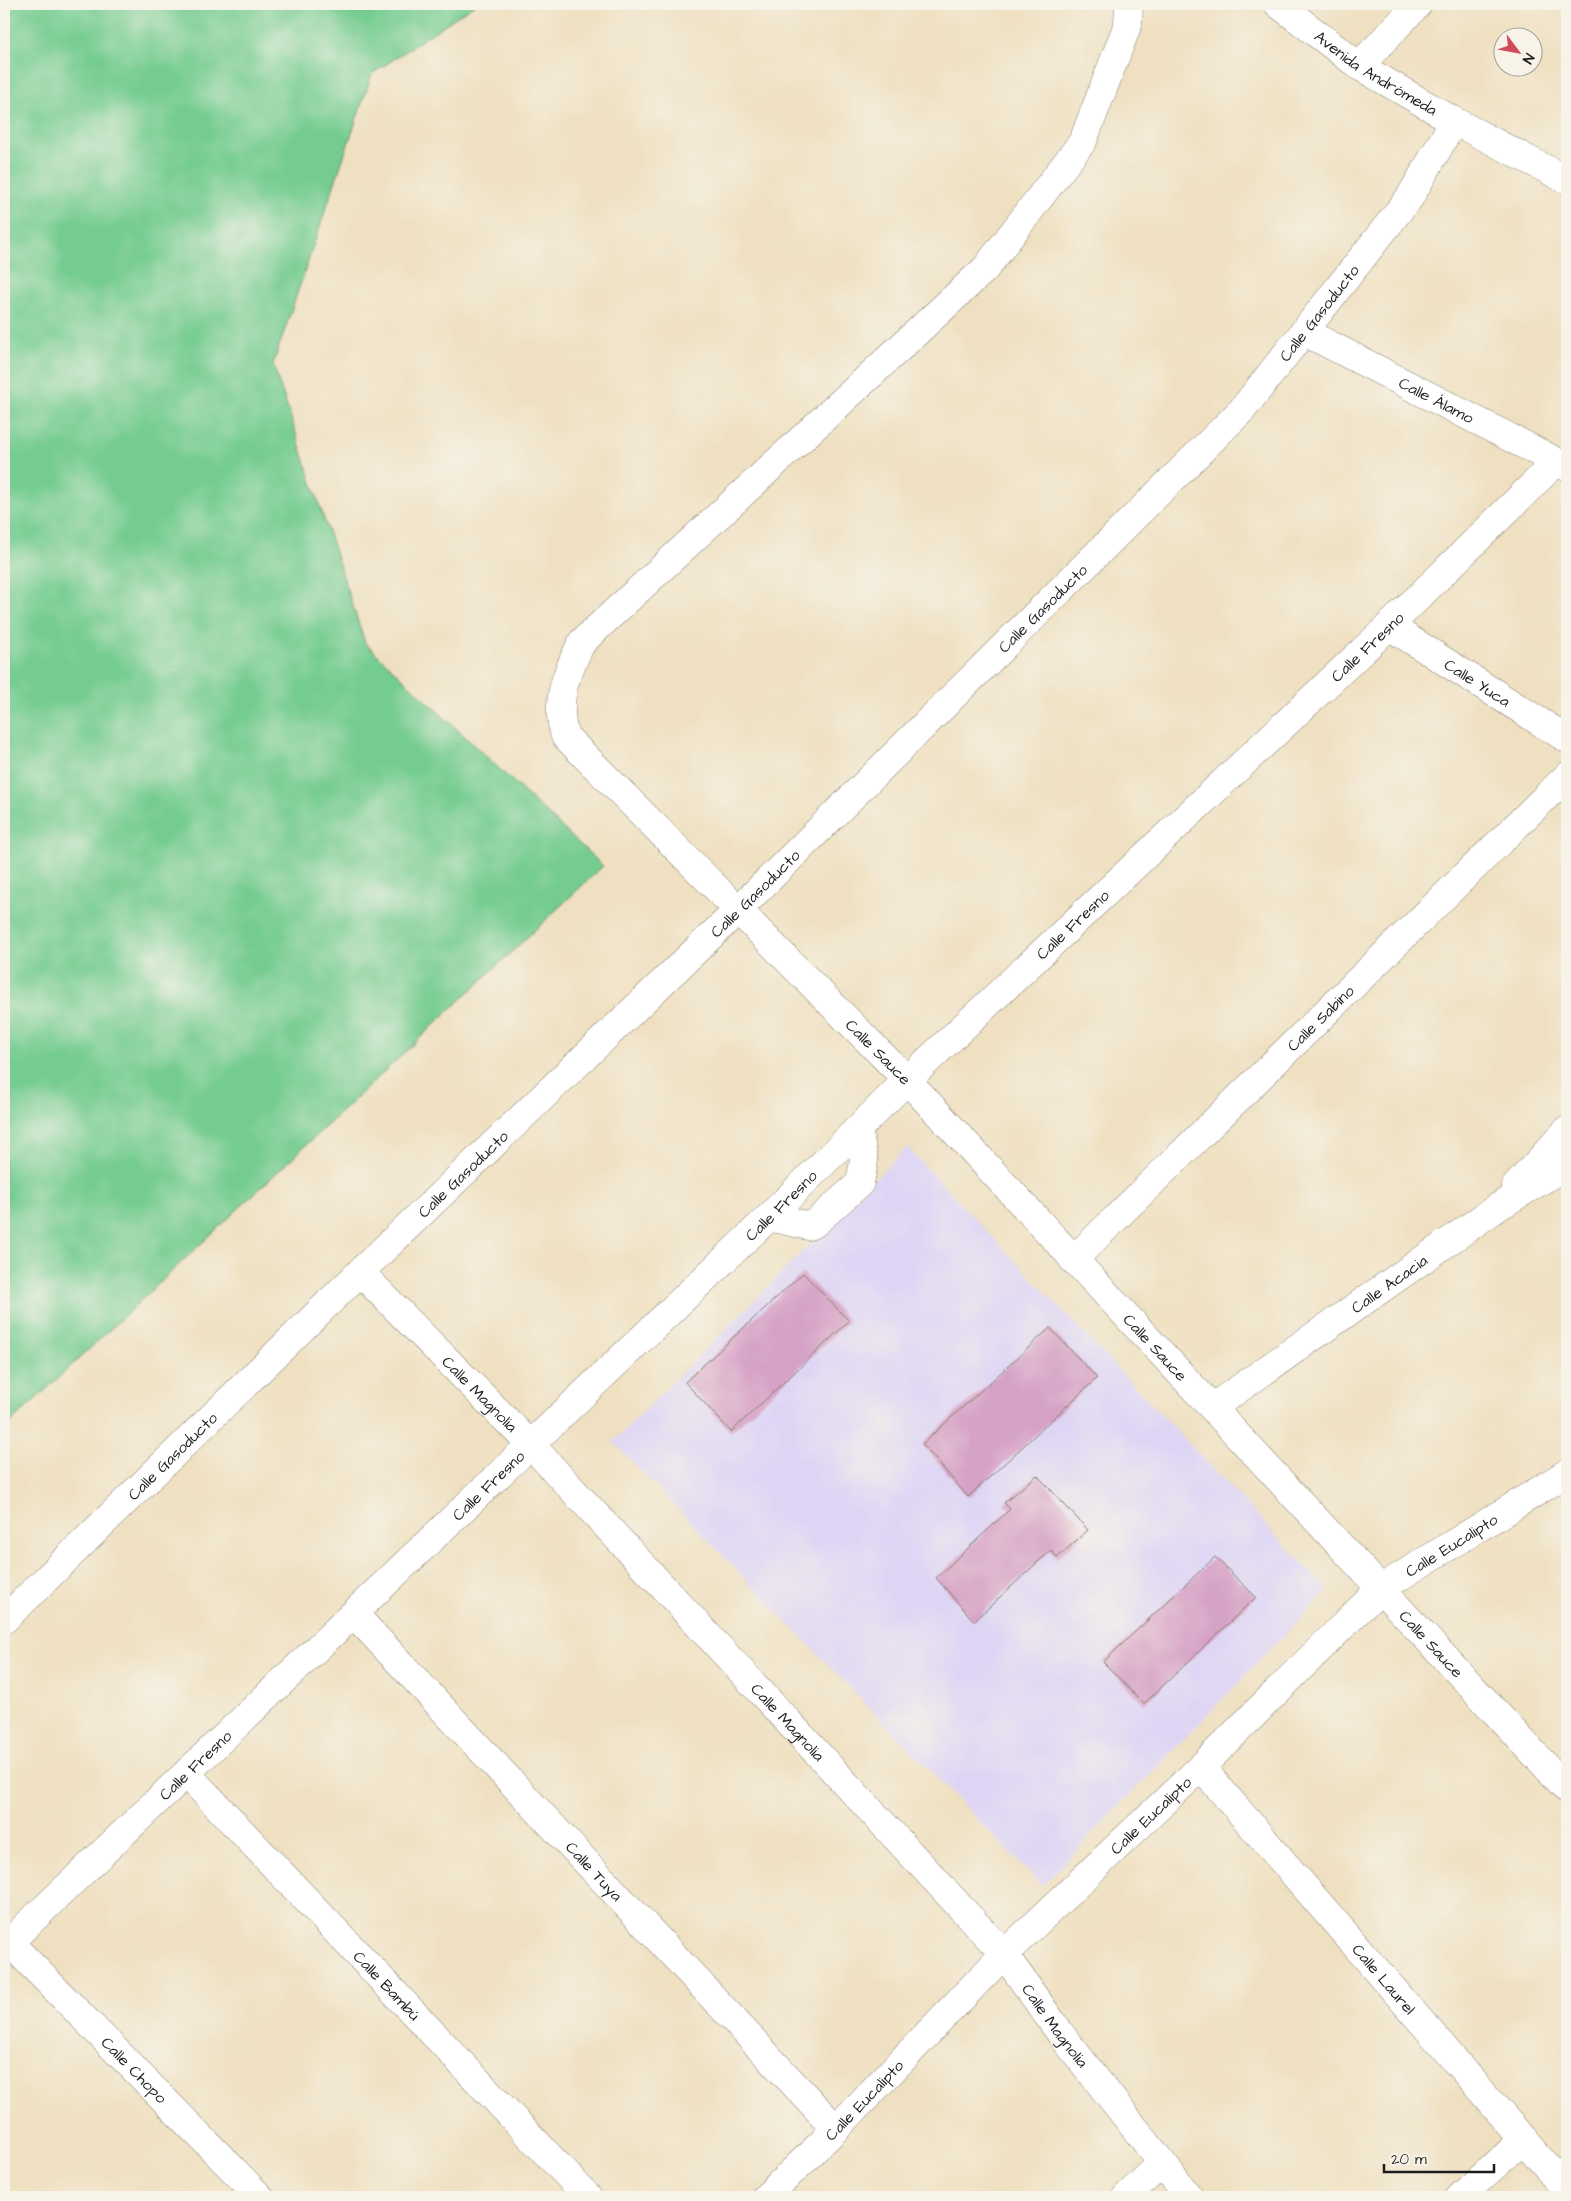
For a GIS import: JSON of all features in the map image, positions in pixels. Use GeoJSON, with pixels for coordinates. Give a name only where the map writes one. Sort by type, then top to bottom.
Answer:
{"type":"FeatureCollection","features":[{"type":"Feature","properties":{"kind":"street","name":"Calle Sauce"},"geometry":{"type":"LineString","coordinates":[[1129,4],[1128,24],[1083,141],[985,269],[582,642],[568,670],[560,697],[560,720],[564,736],[907,1080],[1073,1260],[1213,1407],[1380,1589],[1558,1763],[1567,1789]]}},
{"type":"Feature","properties":{"kind":"street","name":"Avenida Andrómeda"},"geometry":{"type":"LineString","coordinates":[[1278,4],[1359,66],[1454,121],[1567,180]]}},
{"type":"Feature","properties":{"kind":"street"},"geometry":{"type":"LineString","coordinates":[[1359,66],[1418,4]]}},
{"type":"Feature","properties":{"kind":"street","name":"Calle Gasoducto"},"geometry":{"type":"LineString","coordinates":[[4,1620],[360,1272],[738,910],[1242,410],[1410,197],[1454,121]]}},
{"type":"Feature","properties":{"kind":"street","name":"Calle Álamo"},"geometry":{"type":"LineString","coordinates":[[1305,332],[1562,464]]}},
{"type":"Feature","properties":{"kind":"street","name":"Calle Fresno"},"geometry":{"type":"LineString","coordinates":[[7,1945],[769,1217],[907,1080],[1562,464]]}},
{"type":"Feature","properties":{"kind":"street","name":"Calle Yuca"},"geometry":{"type":"LineString","coordinates":[[1389,626],[1567,739]]}},
{"type":"Feature","properties":{"kind":"street","name":"Calle Sabino"},"geometry":{"type":"LineString","coordinates":[[1073,1260],[1567,776]]}},
{"type":"Feature","properties":{"kind":"street"},"geometry":{"type":"LineString","coordinates":[[769,1217],[809,1226],[860,1183],[864,1161],[858,1128]]}},
{"type":"Feature","properties":{"kind":"street"},"geometry":{"type":"LineString","coordinates":[[1498,1206],[1567,1130]]}},
{"type":"Feature","properties":{"kind":"street","name":"Calle Acacia"},"geometry":{"type":"LineString","coordinates":[[1213,1407],[1498,1206],[1567,1165]]}},
{"type":"Feature","properties":{"kind":"street","name":"Calle Magnolia"},"geometry":{"type":"LineString","coordinates":[[360,1272],[531,1445],[1004,1954],[1060,2033],[1161,2164],[1189,2197]]}},
{"type":"Feature","properties":{"kind":"street","name":"Calle Eucalipto"},"geometry":{"type":"LineString","coordinates":[[766,2197],[836,2129],[1004,1954],[1201,1767],[1380,1589],[1567,1474]]}},
{"type":"Feature","properties":{"kind":"street","name":"Calle Tuya"},"geometry":{"type":"LineString","coordinates":[[354,1614],[836,2129]]}},
{"type":"Feature","properties":{"kind":"street","name":"Calle Laurel"},"geometry":{"type":"LineString","coordinates":[[1201,1767],[1567,2190]]}},
{"type":"Feature","properties":{"kind":"street","name":"Calle Bambú"},"geometry":{"type":"LineString","coordinates":[[187,1774],[588,2197]]}},
{"type":"Feature","properties":{"kind":"street","name":"Calle Chopo"},"geometry":{"type":"LineString","coordinates":[[7,1945],[260,2197]]}},
{"type":"Feature","properties":{"kind":"street"},"geometry":{"type":"LineString","coordinates":[[1460,2197],[1524,2139]]}},
{"type":"Feature","properties":{"kind":"street"},"geometry":{"type":"LineString","coordinates":[[1126,2197],[1161,2164]]}},
{"type":"Feature","properties":{"kind":"shaded area"},"geometry":{"type":"Polygon","coordinates":[[[907,1147],[1328,1590],[1042,1886],[613,1442],[907,1147]]]}},
{"type":"Feature","properties":{"kind":"green space"},"geometry":{"type":"Polygon","coordinates":[[[4,4],[475,4],[372,74],[273,364],[365,643],[603,866],[4,1429],[4,4]]]}},
{"type":"Feature","properties":{"kind":"building"},"geometry":{"type":"Polygon","coordinates":[[[803,1273],[849,1321],[731,1432],[685,1382],[803,1273]]]}},
{"type":"Feature","properties":{"kind":"building"},"geometry":{"type":"Polygon","coordinates":[[[1050,1328],[1097,1378],[968,1497],[922,1444],[1050,1328]]]}},
{"type":"Feature","properties":{"kind":"building"},"geometry":{"type":"Polygon","coordinates":[[[1037,1475],[1088,1530],[1057,1558],[1051,1550],[974,1621],[936,1578],[1010,1509],[1004,1503],[1037,1475]]]}},
{"type":"Feature","properties":{"kind":"building"},"geometry":{"type":"Polygon","coordinates":[[[1215,1557],[1256,1597],[1144,1704],[1103,1662],[1215,1557]]]}}]}
